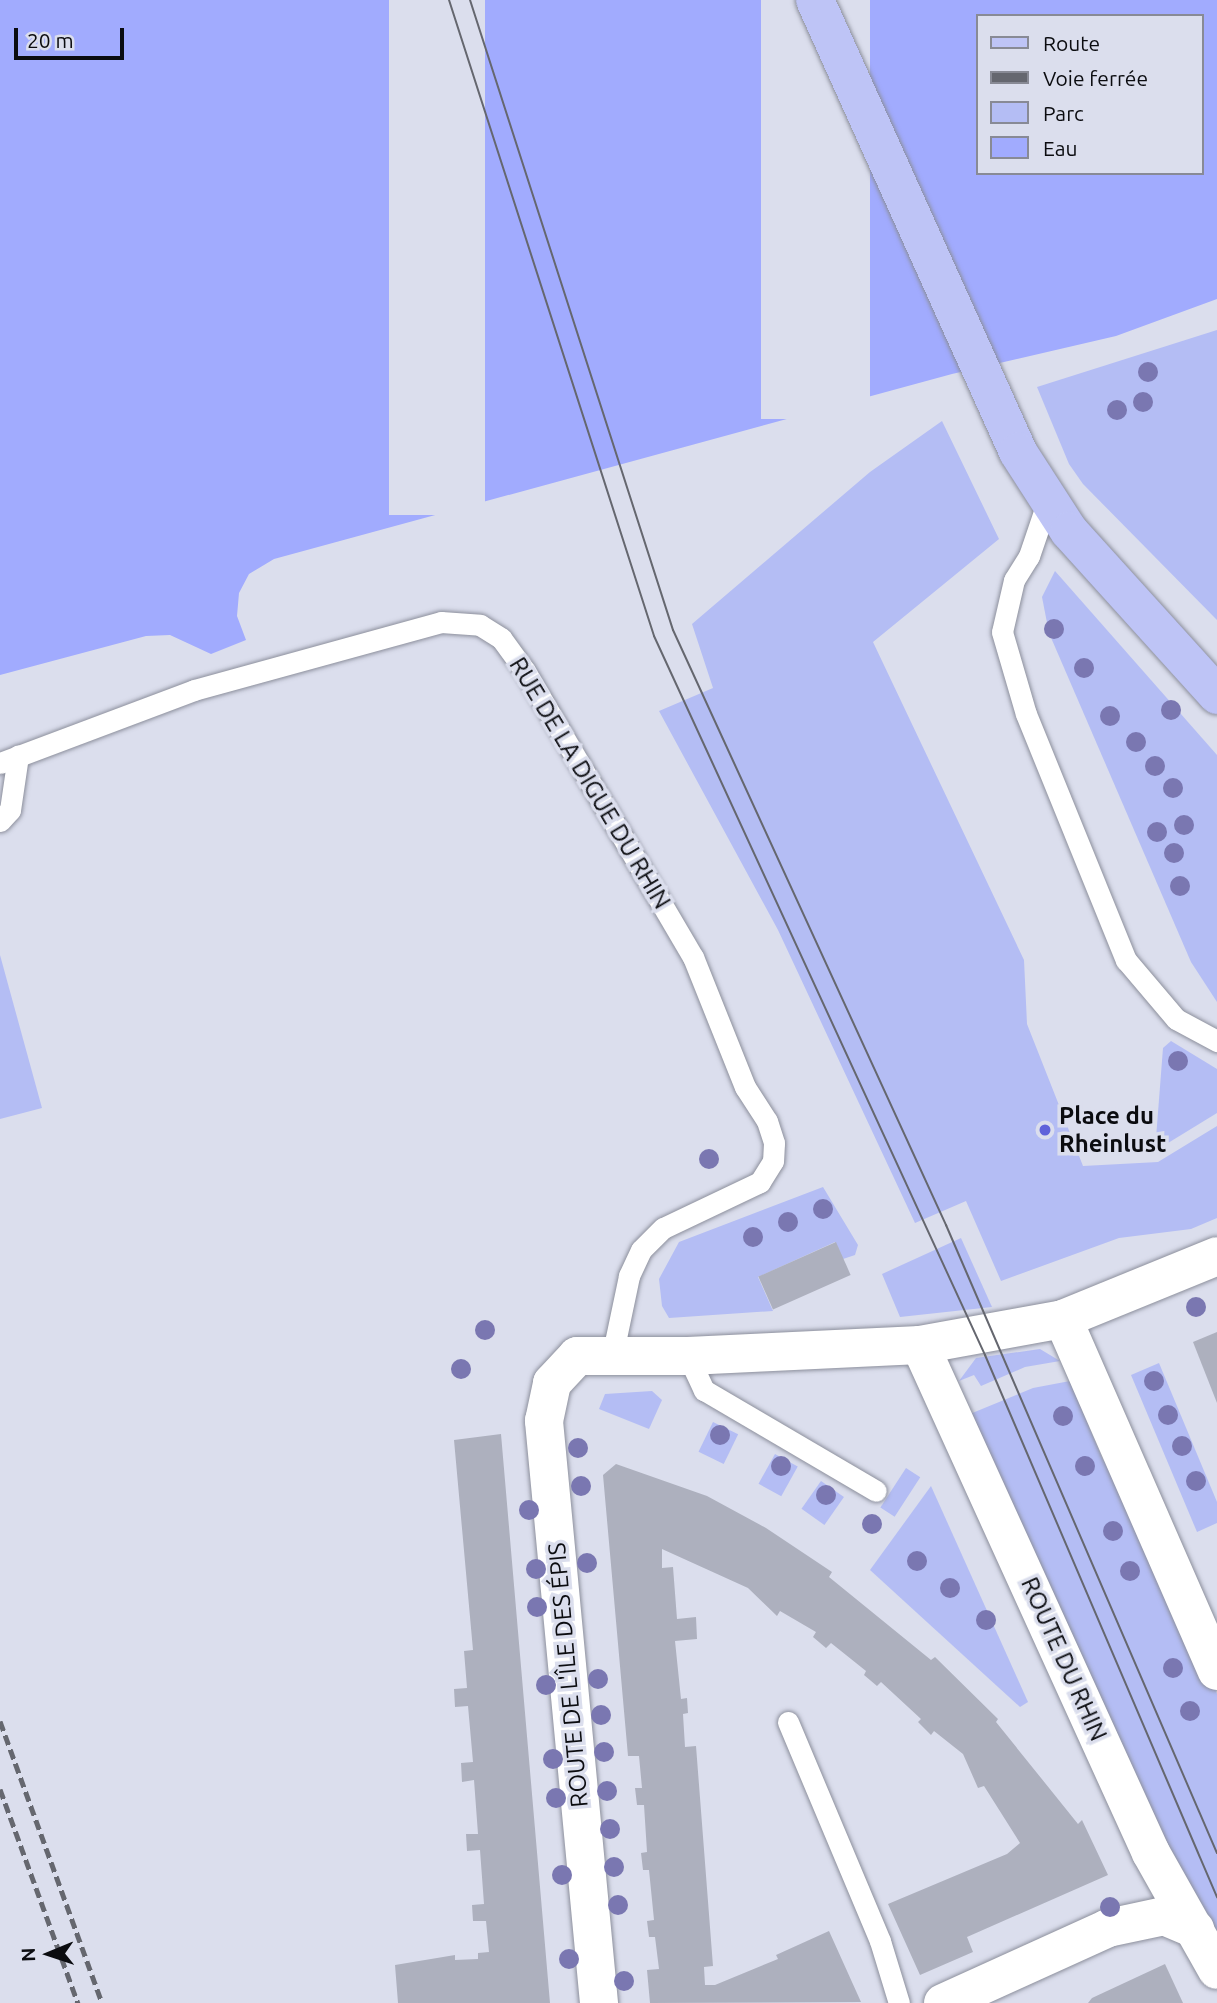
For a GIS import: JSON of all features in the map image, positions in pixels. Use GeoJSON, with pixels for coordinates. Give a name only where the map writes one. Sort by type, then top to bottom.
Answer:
{"type":"FeatureCollection","features":[{"type":"Feature","properties":{"kind":"main road"},"geometry":{"type":"LineString","coordinates":[[815,0],[995,401],[1047,503],[1217,695]]}},
{"type":"Feature","properties":{"kind":"street"},"geometry":{"type":"LineString","coordinates":[[594,1357],[688,1356],[920,1345],[1062,1319],[1217,1256]]}},
{"type":"Feature","properties":{"kind":"street"},"geometry":{"type":"LineString","coordinates":[[1062,1319],[1217,1671]]}},
{"type":"Feature","properties":{"kind":"street","name":"ROUTE DU RHIN"},"geometry":{"type":"LineString","coordinates":[[920,1345],[1151,1853],[1217,1970]]}},
{"type":"Feature","properties":{"kind":"street","name":"ROUTE DE L'ÎLE DES ÉPIS"},"geometry":{"type":"LineString","coordinates":[[594,1357],[552,1383],[544,1421],[599,2003]]}},
{"type":"Feature","properties":{"kind":"street"},"geometry":{"type":"LineString","coordinates":[[943,2003],[1108,1928],[1164,1916],[1195,1929]]}},
{"type":"Feature","properties":{"kind":"lane"},"geometry":{"type":"LineString","coordinates":[[1047,503],[1028,556],[1014,580],[1002,632],[1026,713],[1126,960],[1176,1019],[1217,1041]]}},
{"type":"Feature","properties":{"kind":"lane","name":"RUE DE LA DIGUE DU RHIN"},"geometry":{"type":"LineString","coordinates":[[9,760],[194,690],[441,622],[480,625],[501,638],[526,671],[693,957],[745,1087],[767,1121],[774,1143],[773,1161],[760,1182],[736,1197],[663,1228],[641,1250],[594,1357]]}},
{"type":"Feature","properties":{"kind":"lane"},"geometry":{"type":"LineString","coordinates":[[0,821],[10,810],[9,760]]}},
{"type":"Feature","properties":{"kind":"lane"},"geometry":{"type":"LineString","coordinates":[[688,1356],[704,1391],[876,1491]]}},
{"type":"Feature","properties":{"kind":"lane"},"geometry":{"type":"LineString","coordinates":[[788,1722],[880,1941],[899,2003]]}},
{"type":"Feature","properties":{"kind":"green space"},"geometry":{"type":"Polygon","coordinates":[[[1217,330],[1217,620],[1083,484],[1069,464],[1037,387],[1217,330]]]}},
{"type":"Feature","properties":{"kind":"green space"},"geometry":{"type":"Polygon","coordinates":[[[942,421],[999,539],[873,642],[1024,960],[1027,1024],[1083,1166],[1158,1162],[1217,1126],[1217,1218],[1191,1229],[1119,1238],[1001,1281],[966,1201],[915,1223],[778,930],[659,711],[713,688],[692,624],[870,472],[942,421]]]}},
{"type":"Feature","properties":{"kind":"green space"},"geometry":{"type":"Polygon","coordinates":[[[1055,571],[1217,755],[1217,1002],[1191,962],[1049,633],[1042,597],[1055,571]]]}},
{"type":"Feature","properties":{"kind":"green space"},"geometry":{"type":"Polygon","coordinates":[[[0,955],[42,1108],[0,1119],[0,955]]]}},
{"type":"Feature","properties":{"kind":"green space"},"geometry":{"type":"Polygon","coordinates":[[[1171,1041],[1217,1069],[1217,1113],[1155,1151],[1163,1048],[1171,1041]]]}},
{"type":"Feature","properties":{"kind":"green space"},"geometry":{"type":"Polygon","coordinates":[[[823,1187],[858,1245],[855,1255],[843,1259],[835,1242],[758,1277],[773,1311],[669,1318],[662,1306],[659,1279],[679,1242],[823,1187]]]}},
{"type":"Feature","properties":{"kind":"green space"},"geometry":{"type":"Polygon","coordinates":[[[961,1238],[992,1307],[900,1317],[882,1274],[961,1238]]]}},
{"type":"Feature","properties":{"kind":"green space"},"geometry":{"type":"Polygon","coordinates":[[[1040,1349],[1060,1361],[1025,1367],[981,1386],[974,1375],[959,1381],[976,1358],[1040,1349]]]}},
{"type":"Feature","properties":{"kind":"green space"},"geometry":{"type":"Polygon","coordinates":[[[1159,1363],[1217,1502],[1217,1523],[1197,1532],[1131,1375],[1159,1363]]]}},
{"type":"Feature","properties":{"kind":"green space"},"geometry":{"type":"Polygon","coordinates":[[[1070,1381],[1102,1458],[1160,1556],[1217,1694],[1217,1946],[1163,1852],[965,1416],[1033,1388],[1070,1381]]]}},
{"type":"Feature","properties":{"kind":"green space"},"geometry":{"type":"Polygon","coordinates":[[[652,1391],[662,1400],[649,1429],[599,1409],[605,1394],[652,1391]]]}},
{"type":"Feature","properties":{"kind":"green space"},"geometry":{"type":"Polygon","coordinates":[[[713,1422],[738,1434],[724,1464],[699,1452],[713,1422]]]}},
{"type":"Feature","properties":{"kind":"green space"},"geometry":{"type":"Polygon","coordinates":[[[775,1454],[798,1467],[781,1496],[759,1484],[775,1454]]]}},
{"type":"Feature","properties":{"kind":"green space"},"geometry":{"type":"Polygon","coordinates":[[[906,1468],[920,1477],[895,1517],[880,1507],[906,1468]]]}},
{"type":"Feature","properties":{"kind":"green space"},"geometry":{"type":"Polygon","coordinates":[[[821,1481],[844,1497],[824,1525],[801,1509],[821,1481]]]}},
{"type":"Feature","properties":{"kind":"green space"},"geometry":{"type":"Polygon","coordinates":[[[931,1486],[1028,1702],[1020,1707],[870,1570],[931,1486]]]}},
{"type":"Feature","properties":{"kind":"water"},"geometry":{"type":"Polygon","coordinates":[[[0,0],[1217,0],[1217,299],[1116,336],[952,374],[274,559],[249,574],[239,593],[237,616],[246,640],[211,654],[170,635],[146,636],[0,675],[0,0]]]}},
{"type":"Feature","properties":{"kind":"pier"},"geometry":{"type":"Polygon","coordinates":[[[389,0],[485,0],[485,515],[389,515],[389,0]]]}},
{"type":"Feature","properties":{"kind":"pier"},"geometry":{"type":"Polygon","coordinates":[[[761,0],[870,0],[870,419],[761,419],[761,0]]]}},
{"type":"Feature","properties":{"kind":"building"},"geometry":{"type":"Polygon","coordinates":[[[836,1242],[851,1275],[773,1309],[758,1277],[836,1242]]]}},
{"type":"Feature","properties":{"kind":"building"},"geometry":{"type":"Polygon","coordinates":[[[1217,1332],[1217,1403],[1193,1342],[1217,1332]]]}},
{"type":"Feature","properties":{"kind":"building"},"geometry":{"type":"Polygon","coordinates":[[[501,1434],[550,2003],[398,2003],[395,1965],[455,1955],[455,1960],[478,1959],[478,1953],[489,1952],[486,1921],[473,1921],[472,1905],[484,1904],[480,1850],[467,1851],[466,1834],[478,1834],[474,1780],[462,1782],[461,1763],[473,1762],[468,1706],[455,1707],[454,1689],[467,1688],[464,1651],[473,1650],[454,1440],[501,1434]]]}},
{"type":"Feature","properties":{"kind":"building"},"geometry":{"type":"Polygon","coordinates":[[[616,1464],[707,1496],[766,1528],[832,1572],[829,1577],[931,1660],[935,1657],[998,1719],[996,1722],[1078,1824],[1082,1820],[1108,1875],[967,1937],[973,1952],[920,1975],[888,1904],[1007,1854],[1020,1843],[984,1786],[978,1788],[963,1754],[934,1731],[931,1735],[918,1722],[921,1719],[881,1682],[877,1686],[864,1675],[866,1671],[831,1643],[826,1648],[813,1637],[816,1632],[780,1611],[777,1616],[748,1588],[662,1549],[662,1568],[673,1567],[677,1619],[696,1617],[697,1639],[675,1641],[681,1699],[687,1698],[688,1713],[683,1714],[685,1747],[696,1746],[713,1966],[704,1967],[705,1985],[715,1985],[778,1959],[776,1955],[829,1931],[861,2002],[650,2003],[647,1970],[659,1969],[655,1937],[649,1937],[647,1921],[654,1920],[649,1870],[643,1870],[641,1853],[647,1852],[644,1805],[637,1805],[635,1788],[642,1788],[639,1756],[628,1756],[603,1475],[616,1464]]]}},
{"type":"Feature","properties":{"kind":"building"},"geometry":{"type":"Polygon","coordinates":[[[1165,1964],[1183,2003],[1088,2003],[1092,1998],[1165,1964]]]}},
{"type":"Feature","properties":{"kind":"tram line"},"geometry":{"type":"LineString","coordinates":[[449,0],[654,636],[985,1355],[1217,1897]]}},
{"type":"Feature","properties":{"kind":"tram line"},"geometry":{"type":"LineString","coordinates":[[470,0],[673,630],[946,1225],[1217,1853]]}},
{"type":"Feature","properties":{"kind":"railway"},"geometry":{"type":"LineString","coordinates":[[0,1721],[102,2003]]}},
{"type":"Feature","properties":{"kind":"railway"},"geometry":{"type":"LineString","coordinates":[[0,1789],[78,2003]]}},
{"type":"Feature","properties":{"kind":"place","name":"Place du Rheinlust"},"geometry":{"type":"Point","coordinates":[1045,1130]}}]}
